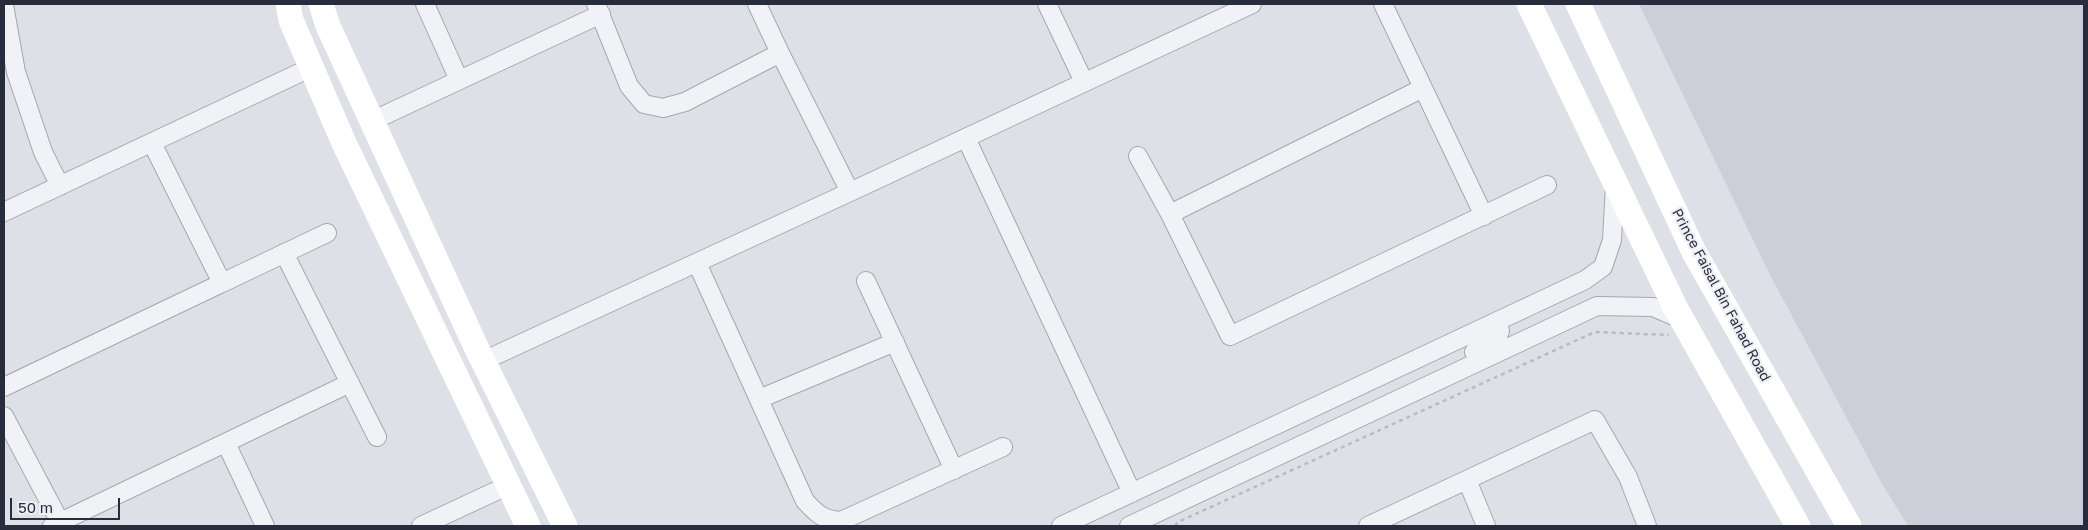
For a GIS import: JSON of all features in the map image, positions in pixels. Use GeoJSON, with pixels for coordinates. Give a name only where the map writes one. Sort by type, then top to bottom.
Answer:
{"type":"FeatureCollection","features":[{"type":"Feature","properties":{"kind":"main road"},"geometry":{"type":"LineString","coordinates":[[288,4],[292,20],[344,143],[528,526]]}},
{"type":"Feature","properties":{"kind":"main road"},"geometry":{"type":"LineString","coordinates":[[321,4],[328,26],[483,361],[565,526]]}},
{"type":"Feature","properties":{"kind":"main road"},"geometry":{"type":"LineString","coordinates":[[1529,4],[1615,181],[1680,327],[1798,526]]}},
{"type":"Feature","properties":{"kind":"main road","name":"Prince Faisal Bin Fahad Road"},"geometry":{"type":"LineString","coordinates":[[1578,4],[1694,252],[1849,526]]}},
{"type":"Feature","properties":{"kind":"street"},"geometry":{"type":"LineString","coordinates":[[425,4],[459,80]]}},
{"type":"Feature","properties":{"kind":"street"},"geometry":{"type":"LineString","coordinates":[[757,4],[850,192]]}},
{"type":"Feature","properties":{"kind":"street"},"geometry":{"type":"LineString","coordinates":[[1047,4],[1084,82]]}},
{"type":"Feature","properties":{"kind":"street"},"geometry":{"type":"LineString","coordinates":[[483,361],[1084,82],[1217,11],[1252,4]]}},
{"type":"Feature","properties":{"kind":"street"},"geometry":{"type":"LineString","coordinates":[[1383,4],[1484,216]]}},
{"type":"Feature","properties":{"kind":"street"},"geometry":{"type":"LineString","coordinates":[[4,5],[16,72],[43,152],[60,186]]}},
{"type":"Feature","properties":{"kind":"street"},"geometry":{"type":"LineString","coordinates":[[372,121],[459,80],[598,9],[629,86],[644,104],[664,108],[684,102],[780,53]]}},
{"type":"Feature","properties":{"kind":"street"},"geometry":{"type":"LineString","coordinates":[[4,212],[312,68]]}},
{"type":"Feature","properties":{"kind":"street"},"geometry":{"type":"LineString","coordinates":[[1170,214],[1423,88]]}},
{"type":"Feature","properties":{"kind":"street"},"geometry":{"type":"LineString","coordinates":[[966,138],[1132,493]]}},
{"type":"Feature","properties":{"kind":"street"},"geometry":{"type":"LineString","coordinates":[[152,143],[222,283]]}},
{"type":"Feature","properties":{"kind":"street"},"geometry":{"type":"LineString","coordinates":[[1138,156],[1170,214],[1230,336],[1546,185]]}},
{"type":"Feature","properties":{"kind":"street"},"geometry":{"type":"LineString","coordinates":[[1060,526],[1585,280],[1603,266],[1612,240],[1615,181]]}},
{"type":"Feature","properties":{"kind":"street"},"geometry":{"type":"LineString","coordinates":[[4,387],[327,233]]}},
{"type":"Feature","properties":{"kind":"street"},"geometry":{"type":"LineString","coordinates":[[284,253],[377,437]]}},
{"type":"Feature","properties":{"kind":"street"},"geometry":{"type":"LineString","coordinates":[[697,263],[805,500],[818,515],[828,520],[841,522],[1003,447]]}},
{"type":"Feature","properties":{"kind":"street"},"geometry":{"type":"LineString","coordinates":[[866,281],[954,470]]}},
{"type":"Feature","properties":{"kind":"street"},"geometry":{"type":"LineString","coordinates":[[1129,526],[1148,522],[1423,388],[1598,306],[1653,307],[1680,327]]}},
{"type":"Feature","properties":{"kind":"street"},"geometry":{"type":"LineString","coordinates":[[1423,388],[1444,367],[1494,342],[1500,331],[1494,323]]}},
{"type":"Feature","properties":{"kind":"street"},"geometry":{"type":"LineString","coordinates":[[759,399],[895,342]]}},
{"type":"Feature","properties":{"kind":"street"},"geometry":{"type":"LineString","coordinates":[[4,416],[56,524],[350,383]]}},
{"type":"Feature","properties":{"kind":"street"},"geometry":{"type":"LineString","coordinates":[[1368,526],[1595,420],[1628,477],[1647,526]]}},
{"type":"Feature","properties":{"kind":"street"},"geometry":{"type":"LineString","coordinates":[[226,443],[265,526]]}},
{"type":"Feature","properties":{"kind":"street"},"geometry":{"type":"LineString","coordinates":[[1467,480],[1486,526]]}},
{"type":"Feature","properties":{"kind":"street"},"geometry":{"type":"LineString","coordinates":[[421,526],[509,485]]}},
{"type":"Feature","properties":{"kind":"path"},"geometry":{"type":"LineString","coordinates":[[1176,526],[1178,522],[1595,332],[1680,327]]}},
{"type":"Feature","properties":{"kind":"shaded area"},"geometry":{"type":"Polygon","coordinates":[[[1639,4],[2084,4],[2084,526],[1908,526],[1881,482],[1770,275],[1639,4]]]}}]}
